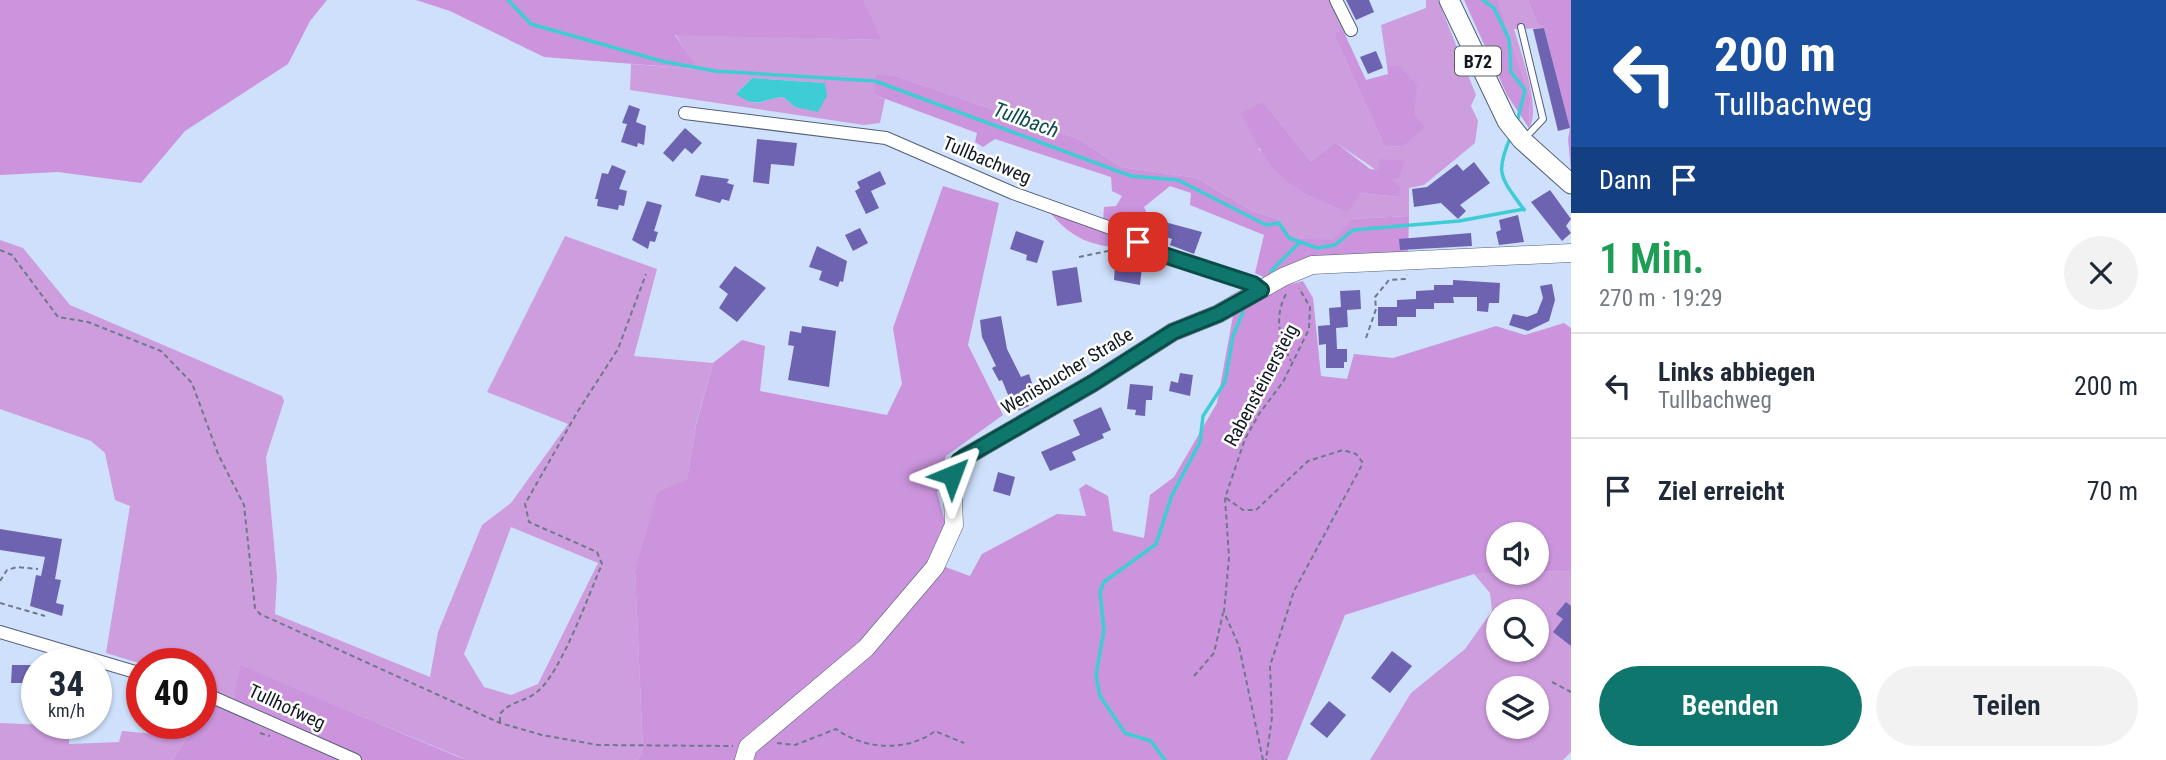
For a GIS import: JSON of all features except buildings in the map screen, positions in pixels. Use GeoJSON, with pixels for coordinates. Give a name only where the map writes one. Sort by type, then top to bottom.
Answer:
{"type":"FeatureCollection","features":[{"type":"Feature","properties":{"kind":"main road","name":"B72"},"geometry":{"type":"LineString","coordinates":[[1449,0],[1507,121],[1522,140],[1571,184]]}},
{"type":"Feature","properties":{"kind":"street"},"geometry":{"type":"LineString","coordinates":[[1336,0],[1350,30]]}},
{"type":"Feature","properties":{"kind":"street","name":"Tullbachweg"},"geometry":{"type":"LineString","coordinates":[[685,113],[886,138],[1013,193],[1119,231],[1158,253],[1253,284],[1261,290]]}},
{"type":"Feature","properties":{"kind":"street","name":"Wenisbucher Straße"},"geometry":{"type":"LineString","coordinates":[[749,749],[866,648],[934,568],[954,525],[951,482],[959,461],[1093,383],[1173,332],[1218,314],[1289,274],[1312,265],[1565,254]]}},
{"type":"Feature","properties":{"kind":"street"},"geometry":{"type":"LineString","coordinates":[[0,632],[126,669]]}},
{"type":"Feature","properties":{"kind":"street","name":"Tullhofweg"},"geometry":{"type":"LineString","coordinates":[[217,699],[355,760]]}},
{"type":"Feature","properties":{"kind":"lane"},"geometry":{"type":"LineString","coordinates":[[1521,27],[1543,119],[1522,140]]}},
{"type":"Feature","properties":{"kind":"path"},"geometry":{"type":"LineString","coordinates":[[0,250],[12,255],[58,317],[88,322],[161,351],[191,383],[218,454],[244,505],[255,608],[260,614],[500,723],[542,735],[598,745],[676,743],[749,749],[795,745],[836,729],[848,738],[870,745],[919,743],[934,730],[964,743]]}},
{"type":"Feature","properties":{"kind":"path"},"geometry":{"type":"LineString","coordinates":[[1079,257],[1113,250]]}},
{"type":"Feature","properties":{"kind":"path"},"geometry":{"type":"LineString","coordinates":[[500,723],[500,714],[507,705],[536,693],[551,675],[602,564],[597,552],[529,522],[525,504],[578,411],[618,349],[646,274]]}},
{"type":"Feature","properties":{"kind":"path"},"geometry":{"type":"LineString","coordinates":[[1289,274],[1289,286],[1279,309],[1278,326],[1283,345],[1292,362]]}},
{"type":"Feature","properties":{"kind":"path","name":"Rabensteinersteig"},"geometry":{"type":"LineString","coordinates":[[1265,760],[1239,646],[1224,612],[1229,557],[1225,498],[1245,439],[1259,414],[1283,382],[1311,318],[1305,296],[1289,274]]}},
{"type":"Feature","properties":{"kind":"path"},"geometry":{"type":"LineString","coordinates":[[1366,338],[1376,309],[1376,297],[1389,280],[1405,279]]}},
{"type":"Feature","properties":{"kind":"path"},"geometry":{"type":"LineString","coordinates":[[1225,498],[1243,510],[1256,510],[1308,461],[1343,450],[1356,454],[1363,463],[1294,591],[1270,666],[1272,717],[1265,760]]}},
{"type":"Feature","properties":{"kind":"path"},"geometry":{"type":"LineString","coordinates":[[0,581],[7,570],[17,567],[37,569]]}},
{"type":"Feature","properties":{"kind":"path"},"geometry":{"type":"LineString","coordinates":[[0,603],[45,616]]}},
{"type":"Feature","properties":{"kind":"path"},"geometry":{"type":"LineString","coordinates":[[1194,676],[1214,653],[1219,623],[1224,612]]}},
{"type":"Feature","properties":{"kind":"path"},"geometry":{"type":"LineString","coordinates":[[1552,682],[1571,692]]}},
{"type":"Feature","properties":{"kind":"shaded area"},"geometry":{"type":"Polygon","coordinates":[[[0,0],[327,0],[310,21],[288,64],[185,131],[141,183],[58,172],[0,175],[0,0]]]}},
{"type":"Feature","properties":{"kind":"shaded area"},"geometry":{"type":"Polygon","coordinates":[[[416,0],[864,0],[881,40],[675,35],[698,69],[544,57],[450,11],[416,0]]]}},
{"type":"Feature","properties":{"kind":"shaded area"},"geometry":{"type":"Polygon","coordinates":[[[864,0],[1329,0],[1342,28],[1334,35],[1385,147],[1403,146],[1414,114],[1399,66],[1387,66],[1381,25],[1426,8],[1426,0],[1438,0],[1476,95],[1471,106],[1478,121],[1475,143],[1424,185],[1409,188],[1409,216],[1351,219],[1333,241],[1293,238],[1278,219],[1252,211],[1197,178],[1121,167],[1079,139],[901,78],[875,95],[885,99],[880,123],[864,125],[630,90],[631,64],[697,69],[675,34],[880,40],[864,0]],[[752,78],[737,93],[755,103],[783,97],[795,107],[824,83],[752,78]],[[1263,102],[1259,150],[1360,193],[1399,197],[1387,180],[1371,166],[1335,142],[1311,161],[1263,102]]]}},
{"type":"Feature","properties":{"kind":"shaded area"},"geometry":{"type":"Polygon","coordinates":[[[1464,0],[1498,0],[1530,98],[1529,128],[1507,95],[1464,0]]]}},
{"type":"Feature","properties":{"kind":"shaded area"},"geometry":{"type":"Polygon","coordinates":[[[1498,0],[1528,0],[1537,24],[1544,28],[1514,29],[1532,94],[1533,108],[1529,128],[1530,98],[1498,0]]]}},
{"type":"Feature","properties":{"kind":"shaded area"},"geometry":{"type":"Polygon","coordinates":[[[1528,0],[1571,0],[1571,171],[1568,139],[1570,128],[1544,28],[1537,24],[1528,0]]]}},
{"type":"Feature","properties":{"kind":"shaded area"},"geometry":{"type":"Polygon","coordinates":[[[1342,28],[1366,80],[1388,74],[1387,66],[1399,66],[1417,85],[1414,114],[1425,127],[1403,146],[1385,147],[1334,35],[1342,28]]]}},
{"type":"Feature","properties":{"kind":"shaded area"},"geometry":{"type":"Polygon","coordinates":[[[876,74],[901,78],[1079,139],[1121,167],[1197,178],[1252,211],[1278,219],[1293,238],[1333,240],[1351,219],[1409,216],[1408,255],[1308,257],[1266,278],[1255,273],[1264,235],[1190,205],[1191,193],[1170,186],[1144,207],[1154,229],[1149,251],[1111,247],[1084,240],[1061,224],[1036,195],[1103,221],[1104,207],[1116,206],[1122,196],[1112,191],[1111,177],[995,139],[983,147],[975,142],[977,133],[875,95],[876,74]]]}},
{"type":"Feature","properties":{"kind":"shaded area"},"geometry":{"type":"Polygon","coordinates":[[[752,78],[825,83],[827,96],[818,112],[795,107],[783,97],[750,102],[736,94],[752,78]]]}},
{"type":"Feature","properties":{"kind":"shaded area"},"geometry":{"type":"Polygon","coordinates":[[[1263,102],[1311,161],[1335,142],[1370,169],[1378,170],[1380,159],[1404,161],[1399,178],[1391,180],[1400,187],[1399,197],[1360,193],[1348,212],[1294,186],[1271,165],[1241,113],[1263,102]]]}},
{"type":"Feature","properties":{"kind":"shaded area"},"geometry":{"type":"Polygon","coordinates":[[[943,186],[999,203],[968,345],[1003,415],[946,456],[937,492],[947,529],[929,561],[970,576],[982,554],[1057,514],[1086,516],[1079,489],[1086,484],[1108,496],[1113,531],[1144,538],[1150,495],[1174,477],[1217,403],[1233,316],[1281,287],[1303,281],[1313,298],[1321,376],[1347,379],[1354,354],[1393,358],[1496,326],[1525,335],[1564,323],[1571,328],[1571,571],[1549,572],[1549,522],[1486,522],[1486,574],[1474,574],[1345,615],[1287,760],[637,760],[643,752],[635,570],[658,492],[687,480],[696,425],[713,363],[742,340],[765,346],[760,391],[887,415],[902,384],[893,328],[943,186]]]}},
{"type":"Feature","properties":{"kind":"shaded area"},"geometry":{"type":"Polygon","coordinates":[[[565,236],[657,269],[634,356],[713,363],[696,424],[687,481],[635,569],[643,752],[637,760],[467,760],[240,666],[231,709],[217,705],[217,648],[126,648],[126,659],[112,655],[112,648],[107,648],[130,506],[115,500],[105,453],[91,441],[0,409],[0,240],[23,248],[70,305],[282,396],[284,401],[266,457],[277,577],[275,614],[430,677],[438,632],[482,525],[511,503],[568,424],[487,392],[565,236]],[[511,527],[464,654],[484,687],[511,695],[538,684],[598,563],[511,527]]]}},
{"type":"Feature","properties":{"kind":"shaded area"},"geometry":{"type":"Polygon","coordinates":[[[1571,571],[1571,752],[1563,760],[1370,760],[1411,693],[1465,649],[1486,619],[1486,662],[1549,662],[1549,599],[1491,599],[1490,593],[1474,574],[1486,574],[1486,585],[1549,585],[1549,572],[1571,571]]]}},
{"type":"Feature","properties":{"kind":"shaded area"},"geometry":{"type":"Polygon","coordinates":[[[240,665],[467,760],[172,760],[187,739],[217,739],[217,705],[231,709],[240,665]]]}},
{"type":"Feature","properties":{"kind":"shaded area"},"geometry":{"type":"Polygon","coordinates":[[[0,723],[21,724],[21,739],[69,739],[69,744],[119,742],[122,731],[126,731],[126,739],[187,739],[172,760],[0,760],[0,723]]]}},
{"type":"Feature","properties":{"kind":"waterway","name":"Tullbach"},"geometry":{"type":"LineString","coordinates":[[508,0],[531,24],[661,61],[715,71],[875,81],[1131,176],[1178,180],[1266,225],[1279,223],[1289,238],[1317,248],[1335,245],[1353,230],[1459,221],[1524,209]]}},
{"type":"Feature","properties":{"kind":"waterway"},"geometry":{"type":"LineString","coordinates":[[1483,0],[1494,8],[1509,39],[1511,72],[1525,90],[1517,122]]}},
{"type":"Feature","properties":{"kind":"waterway"},"geometry":{"type":"LineString","coordinates":[[1511,136],[1503,159],[1502,175],[1524,210]]}},
{"type":"Feature","properties":{"kind":"waterway"},"geometry":{"type":"LineString","coordinates":[[1271,271],[1300,242]]}},
{"type":"Feature","properties":{"kind":"waterway"},"geometry":{"type":"LineString","coordinates":[[1165,760],[1151,741],[1125,733],[1100,696],[1096,675],[1104,630],[1100,592],[1104,582],[1156,544],[1172,495],[1200,442],[1203,416],[1225,382],[1233,336],[1243,312]]}},
{"type":"Feature","properties":{"kind":"route"},"geometry":{"type":"LineString","coordinates":[[952,475],[959,461],[965,457],[1093,383],[1156,341],[1184,326],[1218,314],[1261,290],[1253,284],[1218,271],[1158,253],[1138,242]]}}]}
